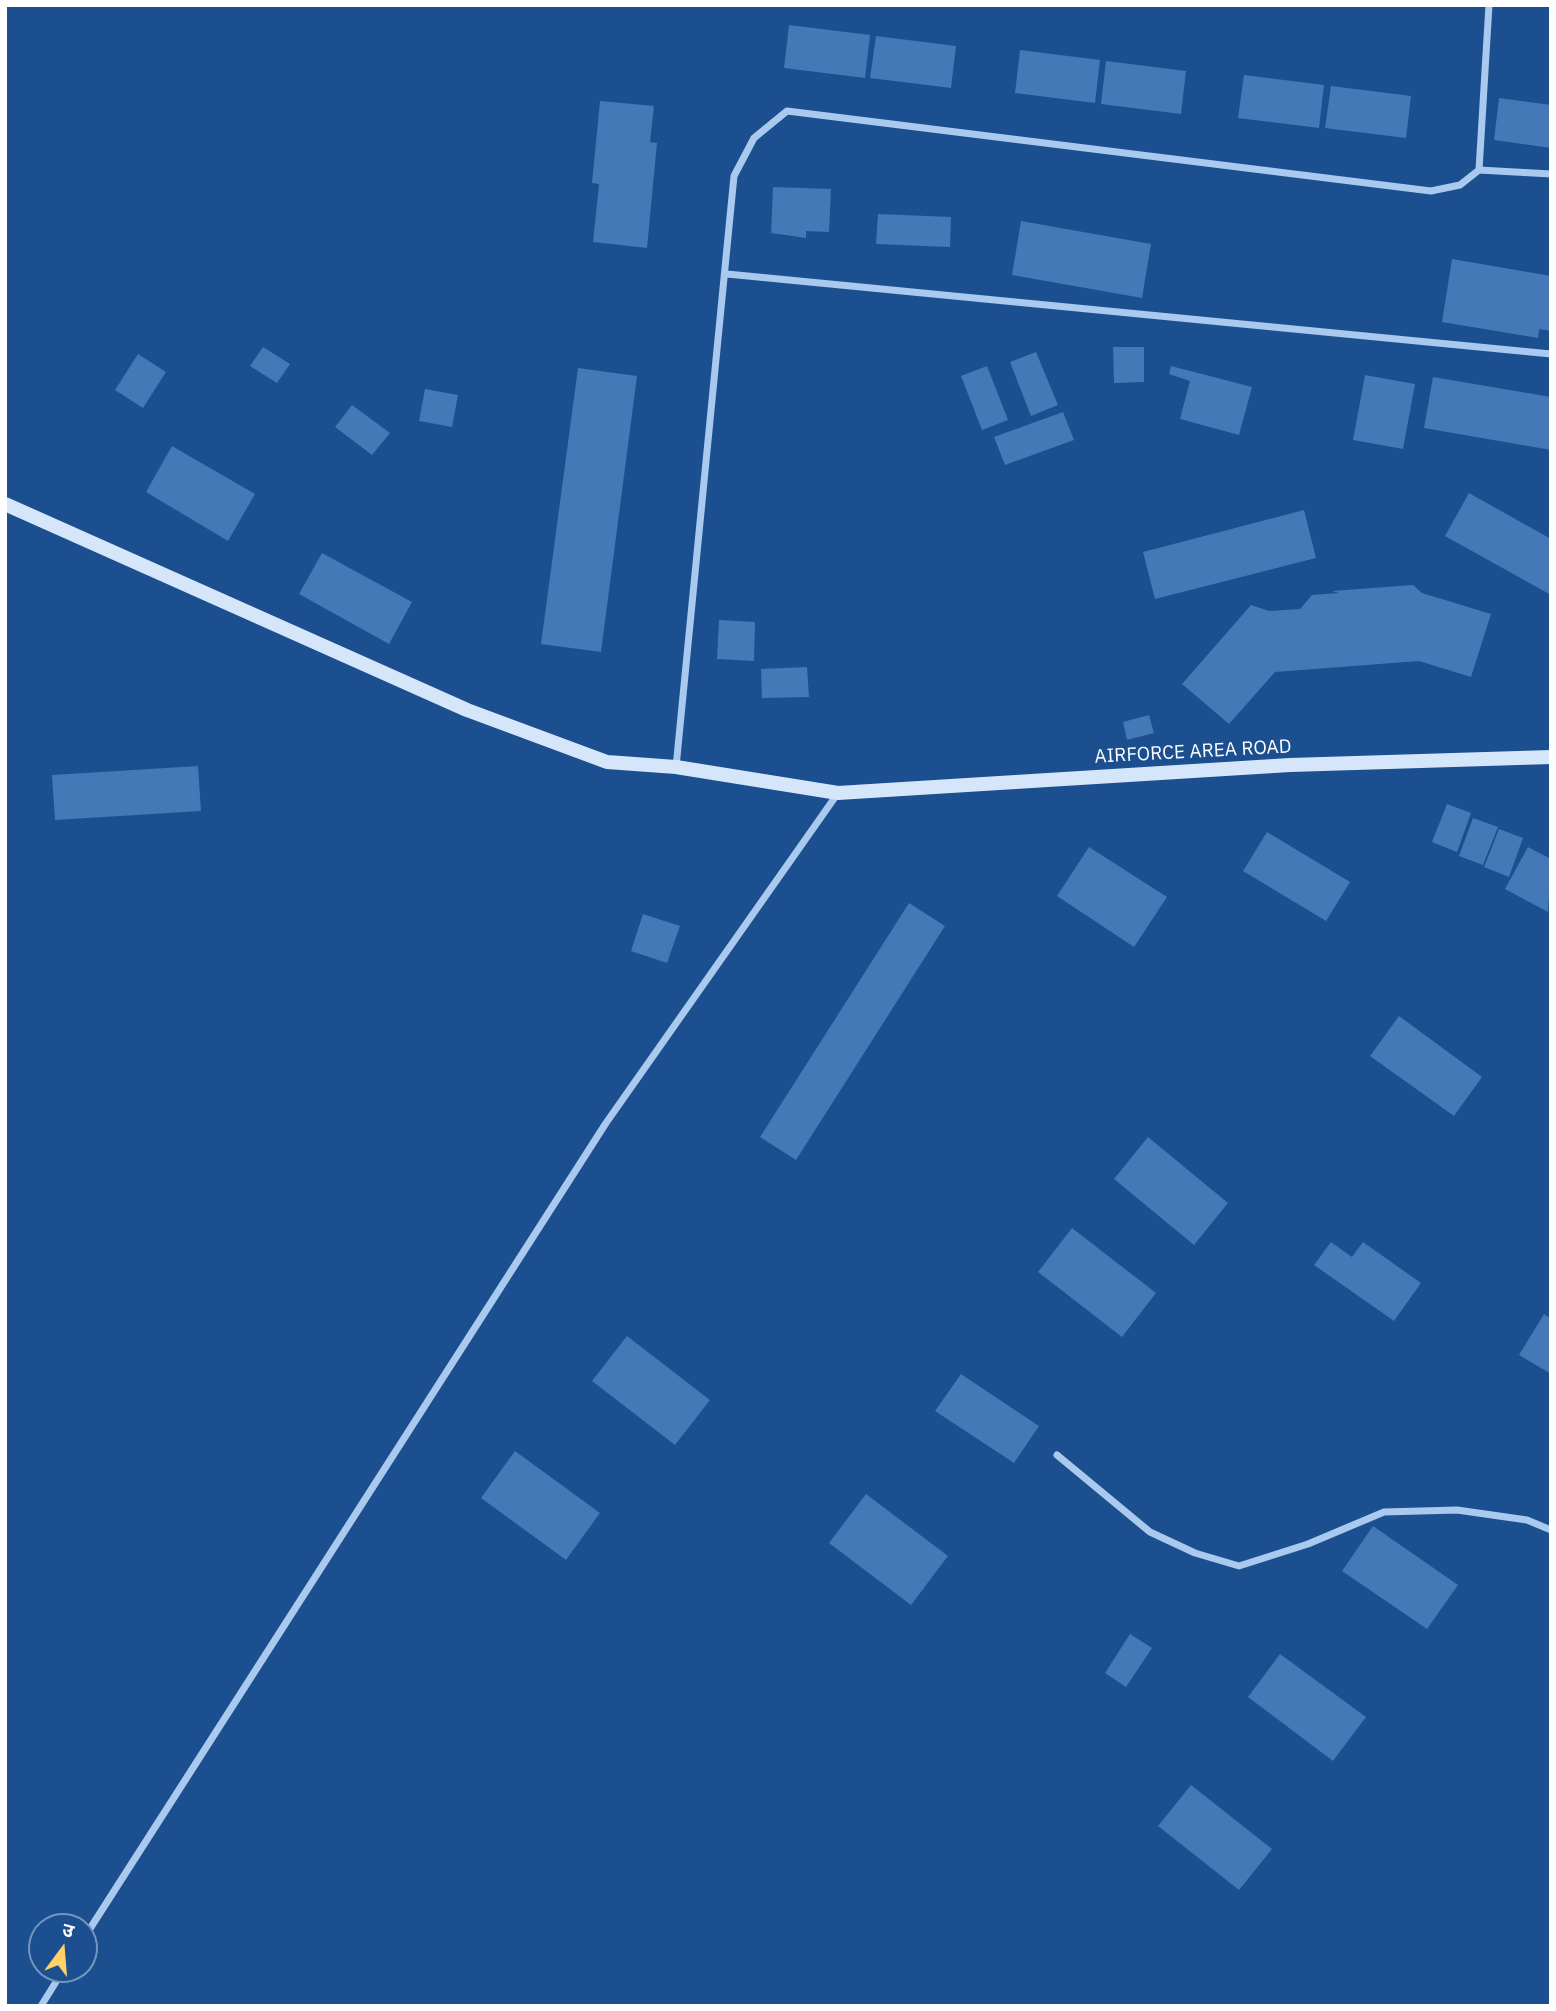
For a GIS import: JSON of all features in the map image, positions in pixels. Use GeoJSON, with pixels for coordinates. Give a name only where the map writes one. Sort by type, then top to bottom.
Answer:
{"type":"FeatureCollection","features":[{"type":"Feature","properties":{"kind":"street"},"geometry":{"type":"LineString","coordinates":[[1479,170],[1489,5]]}},
{"type":"Feature","properties":{"kind":"street"},"geometry":{"type":"LineString","coordinates":[[676,767],[727,274],[734,176],[754,138],[787,111],[1431,191],[1460,185],[1479,170],[1551,174]]}},
{"type":"Feature","properties":{"kind":"street"},"geometry":{"type":"LineString","coordinates":[[727,274],[1551,354]]}},
{"type":"Feature","properties":{"kind":"street","name":"AIRFORCE AREA ROAD"},"geometry":{"type":"LineString","coordinates":[[5,504],[467,710],[607,762],[676,767],[838,793],[1290,765],[1551,757]]}},
{"type":"Feature","properties":{"kind":"street"},"geometry":{"type":"LineString","coordinates":[[98,1916],[606,1123],[838,793]]}},
{"type":"Feature","properties":{"kind":"street"},"geometry":{"type":"LineString","coordinates":[[1056,1455],[1150,1532],[1195,1553],[1239,1566],[1308,1544],[1384,1511],[1457,1510],[1527,1520],[1551,1530]]}},
{"type":"Feature","properties":{"kind":"street"},"geometry":{"type":"LineString","coordinates":[[41,2006],[55,1983]]}},
{"type":"Feature","properties":{"kind":"building"},"geometry":{"type":"Polygon","coordinates":[[[789,25],[870,35],[865,78],[784,68],[789,25]]]}},
{"type":"Feature","properties":{"kind":"building"},"geometry":{"type":"Polygon","coordinates":[[[876,36],[956,46],[951,88],[870,78],[876,36]]]}},
{"type":"Feature","properties":{"kind":"building"},"geometry":{"type":"Polygon","coordinates":[[[1020,50],[1100,60],[1095,103],[1015,93],[1020,50]]]}},
{"type":"Feature","properties":{"kind":"building"},"geometry":{"type":"Polygon","coordinates":[[[1106,61],[1186,71],[1181,114],[1101,104],[1106,61]]]}},
{"type":"Feature","properties":{"kind":"building"},"geometry":{"type":"Polygon","coordinates":[[[1244,75],[1324,85],[1319,128],[1238,118],[1244,75]]]}},
{"type":"Feature","properties":{"kind":"building"},"geometry":{"type":"Polygon","coordinates":[[[1331,86],[1411,96],[1406,138],[1325,128],[1331,86]]]}},
{"type":"Feature","properties":{"kind":"building"},"geometry":{"type":"Polygon","coordinates":[[[1499,98],[1551,105],[1551,148],[1494,140],[1499,98]]]}},
{"type":"Feature","properties":{"kind":"building"},"geometry":{"type":"Polygon","coordinates":[[[600,101],[654,106],[650,142],[657,143],[647,248],[593,242],[599,184],[592,183],[600,101]]]}},
{"type":"Feature","properties":{"kind":"building"},"geometry":{"type":"Polygon","coordinates":[[[773,187],[831,189],[829,232],[806,231],[806,238],[771,233],[773,187]]]}},
{"type":"Feature","properties":{"kind":"building"},"geometry":{"type":"Polygon","coordinates":[[[878,214],[951,217],[950,247],[876,244],[878,214]]]}},
{"type":"Feature","properties":{"kind":"building"},"geometry":{"type":"Polygon","coordinates":[[[1021,221],[1151,244],[1142,298],[1012,275],[1021,221]]]}},
{"type":"Feature","properties":{"kind":"building"},"geometry":{"type":"Polygon","coordinates":[[[1452,259],[1551,276],[1551,331],[1539,329],[1538,338],[1442,322],[1452,259]]]}},
{"type":"Feature","properties":{"kind":"building"},"geometry":{"type":"Polygon","coordinates":[[[263,347],[290,364],[277,383],[250,366],[263,347]]]}},
{"type":"Feature","properties":{"kind":"building"},"geometry":{"type":"Polygon","coordinates":[[[1113,347],[1144,347],[1144,382],[1114,383],[1113,347]]]}},
{"type":"Feature","properties":{"kind":"building"},"geometry":{"type":"Polygon","coordinates":[[[1036,352],[1058,405],[1031,416],[1010,362],[1036,352]]]}},
{"type":"Feature","properties":{"kind":"building"},"geometry":{"type":"Polygon","coordinates":[[[138,354],[166,372],[143,408],[115,390],[138,354]]]}},
{"type":"Feature","properties":{"kind":"building"},"geometry":{"type":"Polygon","coordinates":[[[987,366],[1008,420],[982,430],[961,376],[987,366]]]}},
{"type":"Feature","properties":{"kind":"building"},"geometry":{"type":"Polygon","coordinates":[[[1171,366],[1252,387],[1239,435],[1180,419],[1190,381],[1169,374],[1171,366]]]}},
{"type":"Feature","properties":{"kind":"building"},"geometry":{"type":"Polygon","coordinates":[[[578,368],[637,376],[601,652],[541,644],[578,368]]]}},
{"type":"Feature","properties":{"kind":"building"},"geometry":{"type":"Polygon","coordinates":[[[1365,375],[1415,384],[1403,449],[1353,440],[1365,375]]]}},
{"type":"Feature","properties":{"kind":"building"},"geometry":{"type":"Polygon","coordinates":[[[1433,377],[1551,397],[1551,450],[1424,428],[1433,377]]]}},
{"type":"Feature","properties":{"kind":"building"},"geometry":{"type":"Polygon","coordinates":[[[425,389],[458,395],[452,427],[419,421],[425,389]]]}},
{"type":"Feature","properties":{"kind":"building"},"geometry":{"type":"Polygon","coordinates":[[[352,405],[390,433],[372,455],[335,427],[352,405]]]}},
{"type":"Feature","properties":{"kind":"building"},"geometry":{"type":"Polygon","coordinates":[[[1063,412],[1074,440],[1005,465],[994,437],[1063,412]]]}},
{"type":"Feature","properties":{"kind":"building"},"geometry":{"type":"Polygon","coordinates":[[[172,446],[255,494],[228,541],[146,492],[172,446]]]}},
{"type":"Feature","properties":{"kind":"building"},"geometry":{"type":"Polygon","coordinates":[[[1469,493],[1551,539],[1551,595],[1445,536],[1469,493]]]}},
{"type":"Feature","properties":{"kind":"building"},"geometry":{"type":"Polygon","coordinates":[[[1304,510],[1316,558],[1155,599],[1143,552],[1304,510]]]}},
{"type":"Feature","properties":{"kind":"building"},"geometry":{"type":"Polygon","coordinates":[[[322,553],[412,602],[389,644],[299,594],[322,553]]]}},
{"type":"Feature","properties":{"kind":"building"},"geometry":{"type":"Polygon","coordinates":[[[1413,585],[1422,593],[1491,614],[1471,677],[1419,661],[1275,672],[1229,724],[1182,684],[1251,605],[1269,611],[1300,609],[1312,595],[1413,585]]]}},
{"type":"Feature","properties":{"kind":"building"},"geometry":{"type":"Polygon","coordinates":[[[719,620],[755,622],[754,661],[717,659],[719,620]]]}},
{"type":"Feature","properties":{"kind":"building"},"geometry":{"type":"Polygon","coordinates":[[[807,667],[809,697],[762,698],[761,669],[807,667]]]}},
{"type":"Feature","properties":{"kind":"building"},"geometry":{"type":"Polygon","coordinates":[[[1149,715],[1154,733],[1127,740],[1123,722],[1149,715]]]}},
{"type":"Feature","properties":{"kind":"building"},"geometry":{"type":"Polygon","coordinates":[[[198,766],[201,811],[55,820],[52,775],[198,766]]]}},
{"type":"Feature","properties":{"kind":"building"},"geometry":{"type":"Polygon","coordinates":[[[1447,804],[1471,813],[1457,852],[1432,842],[1447,804]]]}},
{"type":"Feature","properties":{"kind":"building"},"geometry":{"type":"Polygon","coordinates":[[[1473,818],[1498,827],[1483,865],[1459,856],[1473,818]]]}},
{"type":"Feature","properties":{"kind":"building"},"geometry":{"type":"Polygon","coordinates":[[[1499,829],[1523,838],[1509,877],[1484,867],[1499,829]]]}},
{"type":"Feature","properties":{"kind":"building"},"geometry":{"type":"Polygon","coordinates":[[[1267,832],[1350,882],[1326,921],[1243,871],[1267,832]]]}},
{"type":"Feature","properties":{"kind":"building"},"geometry":{"type":"Polygon","coordinates":[[[1089,847],[1167,897],[1134,947],[1057,896],[1089,847]]]}},
{"type":"Feature","properties":{"kind":"building"},"geometry":{"type":"Polygon","coordinates":[[[1528,847],[1551,859],[1548,912],[1505,889],[1528,847]]]}},
{"type":"Feature","properties":{"kind":"building"},"geometry":{"type":"Polygon","coordinates":[[[909,903],[945,926],[796,1160],[760,1137],[909,903]]]}},
{"type":"Feature","properties":{"kind":"building"},"geometry":{"type":"Polygon","coordinates":[[[643,914],[680,926],[667,963],[631,951],[643,914]]]}},
{"type":"Feature","properties":{"kind":"building"},"geometry":{"type":"Polygon","coordinates":[[[1399,1016],[1482,1077],[1454,1116],[1370,1056],[1399,1016]]]}},
{"type":"Feature","properties":{"kind":"building"},"geometry":{"type":"Polygon","coordinates":[[[1148,1137],[1228,1203],[1194,1245],[1114,1179],[1148,1137]]]}},
{"type":"Feature","properties":{"kind":"building"},"geometry":{"type":"Polygon","coordinates":[[[1072,1228],[1156,1293],[1122,1337],[1038,1272],[1072,1228]]]}},
{"type":"Feature","properties":{"kind":"building"},"geometry":{"type":"Polygon","coordinates":[[[1331,1242],[1352,1257],[1363,1242],[1421,1283],[1394,1321],[1314,1265],[1331,1242]]]}},
{"type":"Feature","properties":{"kind":"building"},"geometry":{"type":"Polygon","coordinates":[[[1544,1314],[1551,1319],[1551,1374],[1519,1355],[1544,1314]]]}},
{"type":"Feature","properties":{"kind":"building"},"geometry":{"type":"Polygon","coordinates":[[[627,1336],[710,1400],[675,1445],[592,1381],[627,1336]]]}},
{"type":"Feature","properties":{"kind":"building"},"geometry":{"type":"Polygon","coordinates":[[[961,1374],[1039,1426],[1014,1463],[935,1411],[961,1374]]]}},
{"type":"Feature","properties":{"kind":"building"},"geometry":{"type":"Polygon","coordinates":[[[515,1451],[600,1513],[566,1560],[481,1498],[515,1451]]]}},
{"type":"Feature","properties":{"kind":"building"},"geometry":{"type":"Polygon","coordinates":[[[866,1494],[948,1556],[911,1605],[829,1543],[866,1494]]]}},
{"type":"Feature","properties":{"kind":"building"},"geometry":{"type":"Polygon","coordinates":[[[1373,1526],[1458,1585],[1427,1629],[1342,1571],[1373,1526]]]}},
{"type":"Feature","properties":{"kind":"building"},"geometry":{"type":"Polygon","coordinates":[[[1130,1634],[1152,1648],[1126,1687],[1105,1673],[1130,1634]]]}},
{"type":"Feature","properties":{"kind":"building"},"geometry":{"type":"Polygon","coordinates":[[[1280,1654],[1366,1717],[1333,1761],[1248,1697],[1280,1654]]]}},
{"type":"Feature","properties":{"kind":"building"},"geometry":{"type":"Polygon","coordinates":[[[1191,1785],[1272,1849],[1239,1890],[1158,1826],[1191,1785]]]}}]}
